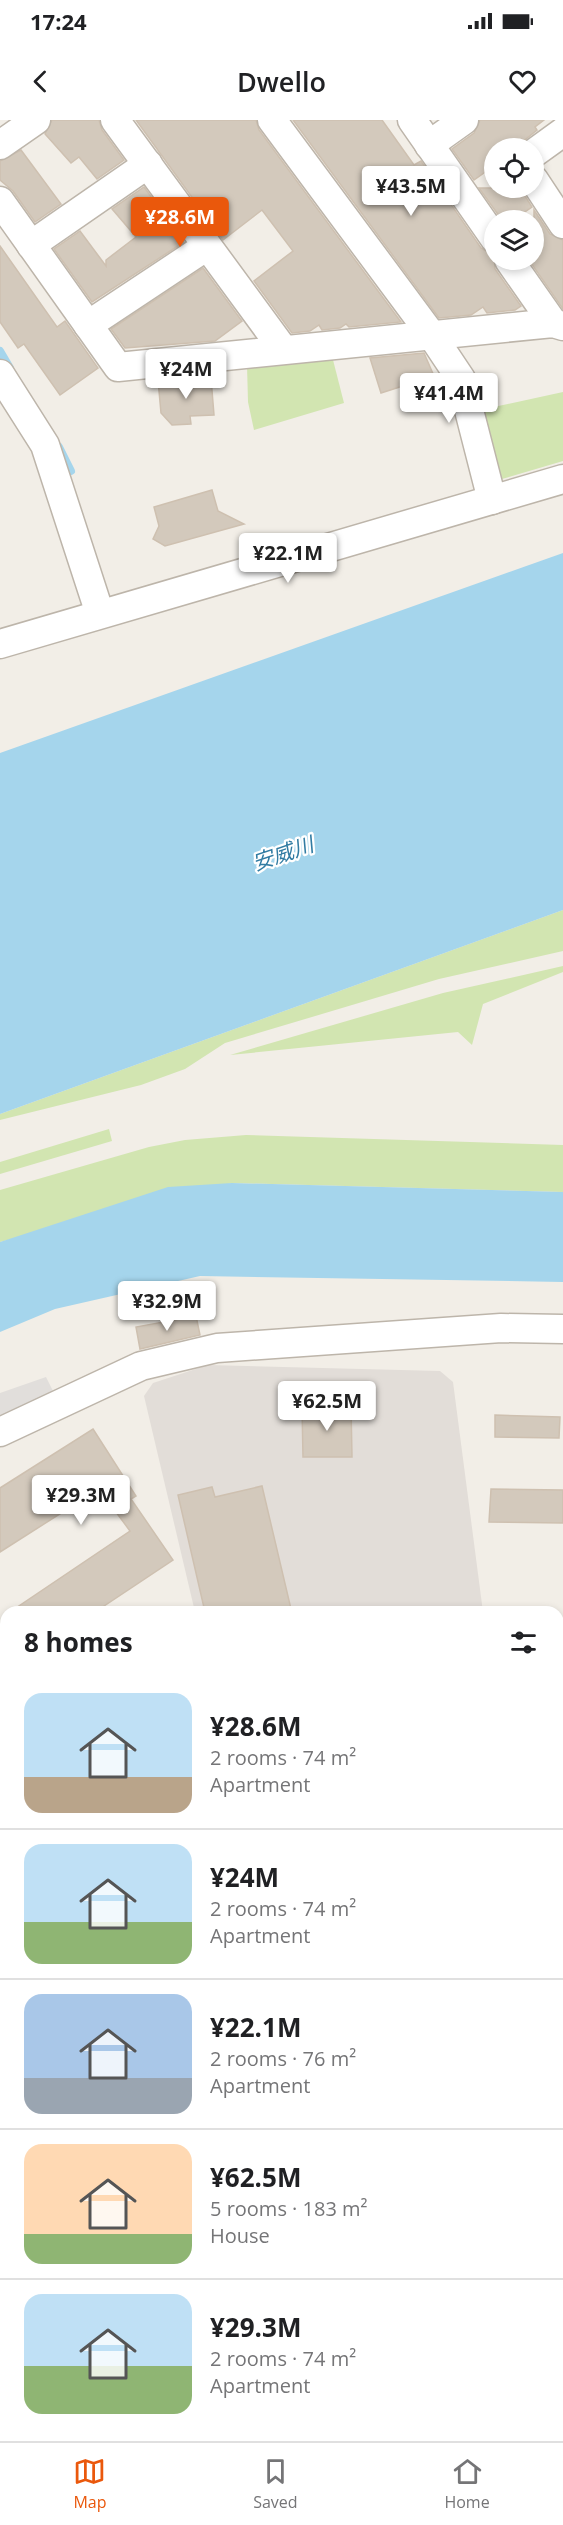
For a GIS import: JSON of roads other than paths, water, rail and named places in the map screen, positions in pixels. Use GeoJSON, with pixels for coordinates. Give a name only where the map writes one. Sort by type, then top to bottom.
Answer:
{"type":"FeatureCollection","features":[{"type":"Feature","properties":{"kind":"street"},"geometry":{"type":"LineString","coordinates":[[0,145],[36,120]]}},
{"type":"Feature","properties":{"kind":"street"},"geometry":{"type":"LineString","coordinates":[[115,120],[283,349]]}},
{"type":"Feature","properties":{"kind":"street"},"geometry":{"type":"LineString","coordinates":[[272,120],[433,337],[461,379],[492,500]]}},
{"type":"Feature","properties":{"kind":"street"},"geometry":{"type":"LineString","coordinates":[[412,120],[484,223]]}},
{"type":"Feature","properties":{"kind":"street"},"geometry":{"type":"LineString","coordinates":[[429,145],[464,120]]}},
{"type":"Feature","properties":{"kind":"street"},"geometry":{"type":"LineString","coordinates":[[544,145],[563,130],[556,120]]}},
{"type":"Feature","properties":{"kind":"street"},"geometry":{"type":"LineString","coordinates":[[31,245],[148,164]]}},
{"type":"Feature","properties":{"kind":"street"},"geometry":{"type":"LineString","coordinates":[[544,195],[563,224]]}},
{"type":"Feature","properties":{"kind":"street"},"geometry":{"type":"LineString","coordinates":[[0,201],[118,367],[283,349],[558,325]]}},
{"type":"Feature","properties":{"kind":"street"},"geometry":{"type":"LineString","coordinates":[[88,326],[207,246]]}},
{"type":"Feature","properties":{"kind":"street"},"geometry":{"type":"LineString","coordinates":[[517,270],[558,325]]}},
{"type":"Feature","properties":{"kind":"street"},"geometry":{"type":"LineString","coordinates":[[0,374],[45,445],[100,614]]}},
{"type":"Feature","properties":{"kind":"street"},"geometry":{"type":"LineString","coordinates":[[0,644],[563,478]]}},
{"type":"Feature","properties":{"kind":"street"},"geometry":{"type":"LineString","coordinates":[[0,1432],[141,1366],[218,1348],[501,1328],[563,1329]]}},
{"type":"Feature","properties":{"kind":"water","name":"安威川"},"geometry":{"type":"Polygon","coordinates":[[[563,553],[563,910],[0,1114],[0,753],[563,553]]]}},
{"type":"Feature","properties":{"kind":"water"},"geometry":{"type":"Polygon","coordinates":[[[232,1183],[563,1192],[563,1282],[200,1276],[55,1309],[0,1332],[0,1242],[168,1187],[232,1183]]]}},
{"type":"Feature","properties":{"kind":"waterway"},"geometry":{"type":"LineString","coordinates":[[0,351],[10,368]]}},
{"type":"Feature","properties":{"kind":"waterway"},"geometry":{"type":"LineString","coordinates":[[59,447],[71,471]]}}]}
